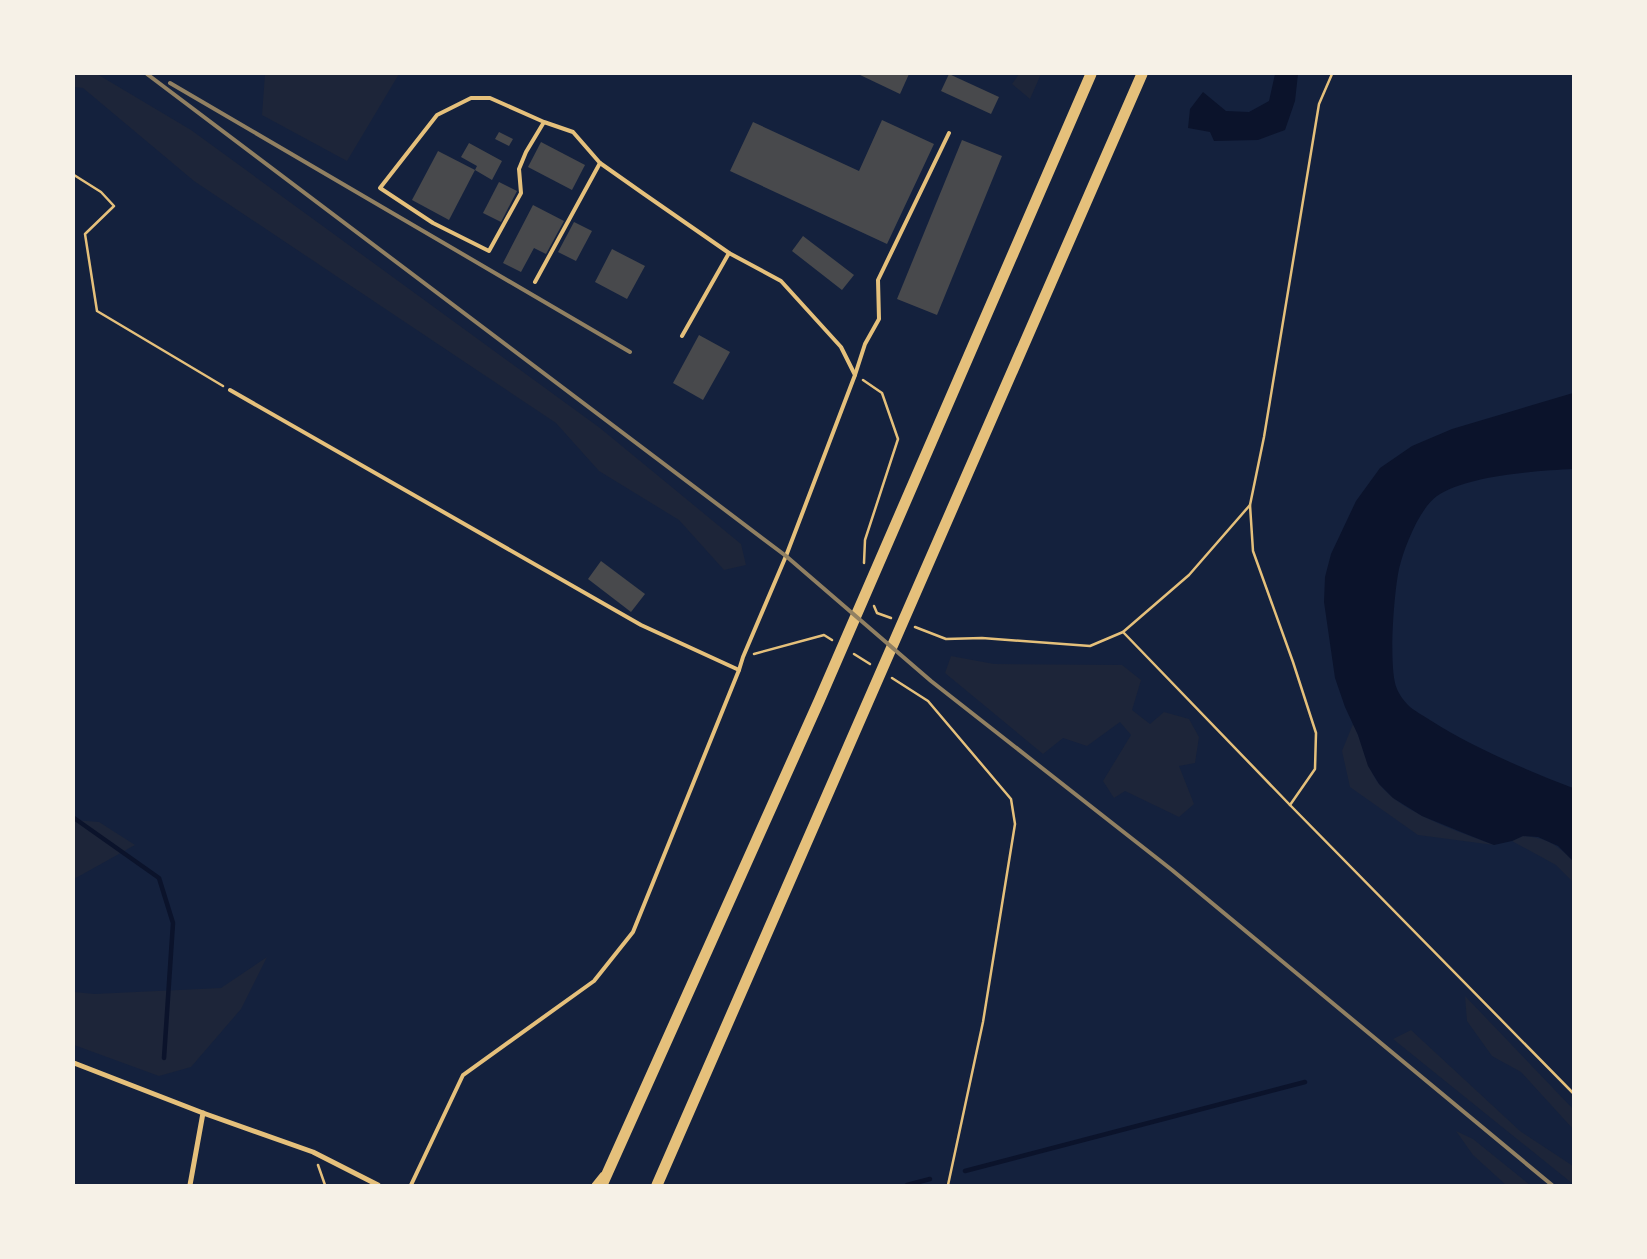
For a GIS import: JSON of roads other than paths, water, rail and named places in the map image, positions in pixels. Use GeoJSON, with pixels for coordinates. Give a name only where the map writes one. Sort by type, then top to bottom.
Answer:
{"type":"FeatureCollection","features":[{"type":"Feature","properties":{"kind":"highway"},"geometry":{"type":"LineString","coordinates":[[602,1185],[819,701],[1091,74]]}},
{"type":"Feature","properties":{"kind":"highway"},"geometry":{"type":"LineString","coordinates":[[657,1185],[1142,74]]}},
{"type":"Feature","properties":{"kind":"street"},"geometry":{"type":"LineString","coordinates":[[74,1064],[313,1152],[378,1185]]}},
{"type":"Feature","properties":{"kind":"street"},"geometry":{"type":"LineString","coordinates":[[190,1185],[203,1113]]}},
{"type":"Feature","properties":{"kind":"street"},"geometry":{"type":"LineString","coordinates":[[594,1185],[613,1161]]}},
{"type":"Feature","properties":{"kind":"lane"},"geometry":{"type":"LineString","coordinates":[[544,122],[526,152],[519,169],[521,193],[489,251],[433,223],[380,188],[437,115],[471,98],[490,98],[544,122],[573,132],[600,163],[729,253],[780,280],[841,347],[855,375]]}},
{"type":"Feature","properties":{"kind":"lane"},"geometry":{"type":"LineString","coordinates":[[410,1185],[463,1075],[594,982],[633,932],[743,657],[786,556],[866,344],[879,319],[878,280],[949,133]]}},
{"type":"Feature","properties":{"kind":"lane"},"geometry":{"type":"LineString","coordinates":[[535,282],[600,163]]}},
{"type":"Feature","properties":{"kind":"lane"},"geometry":{"type":"LineString","coordinates":[[682,336],[729,253]]}},
{"type":"Feature","properties":{"kind":"lane"},"geometry":{"type":"LineString","coordinates":[[230,390],[641,625],[739,670]]}},
{"type":"Feature","properties":{"kind":"waterway"},"geometry":{"type":"LineString","coordinates":[[74,818],[159,878],[173,923],[164,1058]]}},
{"type":"Feature","properties":{"kind":"waterway"},"geometry":{"type":"LineString","coordinates":[[965,1171],[1305,1082]]}},
{"type":"Feature","properties":{"kind":"waterway"},"geometry":{"type":"LineString","coordinates":[[907,1185],[930,1179]]}},
{"type":"Feature","properties":{"kind":"railway"},"geometry":{"type":"LineString","coordinates":[[147,74],[786,556],[931,681],[1172,870],[1552,1185]]}},
{"type":"Feature","properties":{"kind":"railway"},"geometry":{"type":"LineString","coordinates":[[170,83],[630,352]]}}]}
